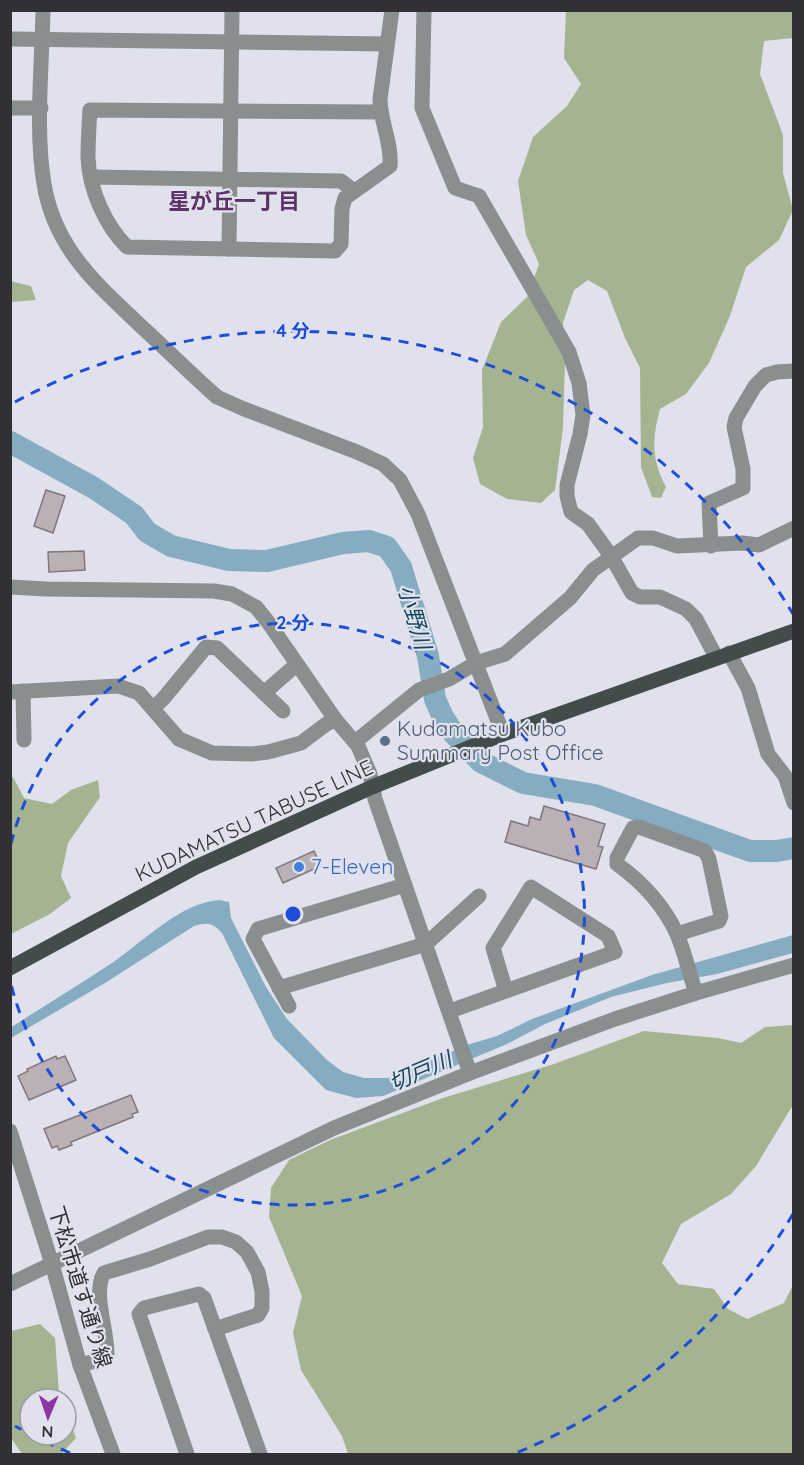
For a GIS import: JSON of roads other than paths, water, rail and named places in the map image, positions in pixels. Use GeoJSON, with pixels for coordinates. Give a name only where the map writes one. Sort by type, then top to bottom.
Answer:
{"type":"FeatureCollection","features":[{"type":"Feature","properties":{"kind":"main road","name":"KUDAMATSU TABUSE LINE"},"geometry":{"type":"LineString","coordinates":[[10,968],[196,867],[372,787],[504,734],[794,631]]}},
{"type":"Feature","properties":{"kind":"street"},"geometry":{"type":"LineString","coordinates":[[43,10],[40,150],[45,186],[51,212],[61,236],[82,269],[218,397],[383,464],[400,480],[418,514],[504,734]]}},
{"type":"Feature","properties":{"kind":"street"},"geometry":{"type":"LineString","coordinates":[[229,249],[232,10]]}},
{"type":"Feature","properties":{"kind":"street"},"geometry":{"type":"LineString","coordinates":[[380,112],[90,110],[88,158],[91,177],[103,213],[116,236],[127,247],[335,251],[341,244],[342,208],[345,198],[390,166],[391,157],[380,112],[392,10]]}},
{"type":"Feature","properties":{"kind":"street"},"geometry":{"type":"LineString","coordinates":[[424,10],[422,108],[454,188],[479,196],[569,352],[579,383],[583,415],[567,485],[567,496],[572,512],[588,524],[611,556],[632,593],[640,597],[660,597],[686,609],[696,619],[747,688],[768,754],[785,776],[794,803]]}},
{"type":"Feature","properties":{"kind":"street"},"geometry":{"type":"LineString","coordinates":[[10,39],[387,44]]}},
{"type":"Feature","properties":{"kind":"street"},"geometry":{"type":"LineString","coordinates":[[10,108],[41,108]]}},
{"type":"Feature","properties":{"kind":"street"},"geometry":{"type":"LineString","coordinates":[[91,177],[341,182],[354,191]]}},
{"type":"Feature","properties":{"kind":"street"},"geometry":{"type":"LineString","coordinates":[[711,546],[709,503],[743,488],[743,469],[734,427],[736,418],[755,386],[765,375],[793,371]]}},
{"type":"Feature","properties":{"kind":"street"},"geometry":{"type":"LineString","coordinates":[[355,742],[419,690],[476,663],[506,654],[570,598],[593,570],[638,538],[653,538],[676,546],[742,543],[759,545],[794,528]]}},
{"type":"Feature","properties":{"kind":"street"},"geometry":{"type":"LineString","coordinates":[[10,587],[214,591],[232,594],[256,607],[296,665],[355,742],[370,774],[372,787],[468,1069]]}},
{"type":"Feature","properties":{"kind":"street"},"geometry":{"type":"LineString","coordinates":[[153,708],[206,647],[217,648],[283,711]]}},
{"type":"Feature","properties":{"kind":"street"},"geometry":{"type":"LineString","coordinates":[[264,693],[296,665]]}},
{"type":"Feature","properties":{"kind":"street"},"geometry":{"type":"LineString","coordinates":[[24,740],[17,692],[118,686],[139,693],[178,739],[212,753],[252,754],[301,743],[324,724],[336,719]]}},
{"type":"Feature","properties":{"kind":"street"},"geometry":{"type":"LineString","coordinates":[[677,934],[719,921],[721,916],[709,859],[705,851],[639,827],[633,828],[617,858],[617,864],[633,876],[663,909],[677,934],[694,987]]}},
{"type":"Feature","properties":{"kind":"street"},"geometry":{"type":"LineString","coordinates":[[289,1006],[267,969],[253,939],[258,929],[405,885]]}},
{"type":"Feature","properties":{"kind":"street"},"geometry":{"type":"LineString","coordinates":[[450,1011],[506,991],[615,952],[608,936],[531,887],[493,948],[506,991]]}},
{"type":"Feature","properties":{"kind":"street"},"geometry":{"type":"LineString","coordinates":[[279,988],[426,944],[479,896]]}},
{"type":"Feature","properties":{"kind":"street"},"geometry":{"type":"LineString","coordinates":[[10,1284],[334,1128],[468,1069],[615,1019],[694,987],[794,965]]}},
{"type":"Feature","properties":{"kind":"street","name":"下松市道す通り線"},"geometry":{"type":"LineString","coordinates":[[10,1131],[52,1264],[80,1365],[113,1455]]}},
{"type":"Feature","properties":{"kind":"street"},"geometry":{"type":"LineString","coordinates":[[80,1365],[103,1359],[107,1355],[108,1344],[99,1285],[104,1273],[150,1259],[208,1237],[222,1237],[236,1242],[247,1252],[258,1272],[262,1291],[262,1308],[258,1315],[215,1329]]}},
{"type":"Feature","properties":{"kind":"street"},"geometry":{"type":"LineString","coordinates":[[187,1455],[139,1314],[144,1308],[199,1294],[204,1298],[260,1455]]}},
{"type":"Feature","properties":{"kind":"water","name":"切戸川"},"geometry":{"type":"Polygon","coordinates":[[[219,900],[229,902],[231,918],[266,987],[287,1019],[327,1060],[343,1072],[364,1078],[388,1078],[470,1044],[497,1036],[532,1019],[652,975],[793,935],[793,953],[717,974],[667,983],[611,997],[383,1096],[356,1098],[326,1090],[274,1038],[222,933],[210,924],[194,926],[105,983],[11,1038],[10,1028],[112,963],[176,915],[190,908],[219,900]]]}},
{"type":"Feature","properties":{"kind":"waterway","name":"小野川"},"geometry":{"type":"LineString","coordinates":[[10,442],[94,488],[134,515],[147,532],[171,546],[229,560],[267,561],[343,543],[369,541],[387,547],[401,567],[428,656],[435,699],[454,734],[481,762],[523,783],[595,795],[750,851],[777,851],[794,848]]}},
{"type":"Feature","properties":{"kind":"place","name":"Kudamatsu Kubo Summary Post Office"},"geometry":{"type":"Point","coordinates":[385,741]}},
{"type":"Feature","properties":{"kind":"place","name":"7-Eleven"},"geometry":{"type":"Point","coordinates":[299,867]}},
{"type":"Feature","properties":{"kind":"district","name":"星が丘一丁目"},"geometry":{"type":"Point","coordinates":[234,201]}}]}
